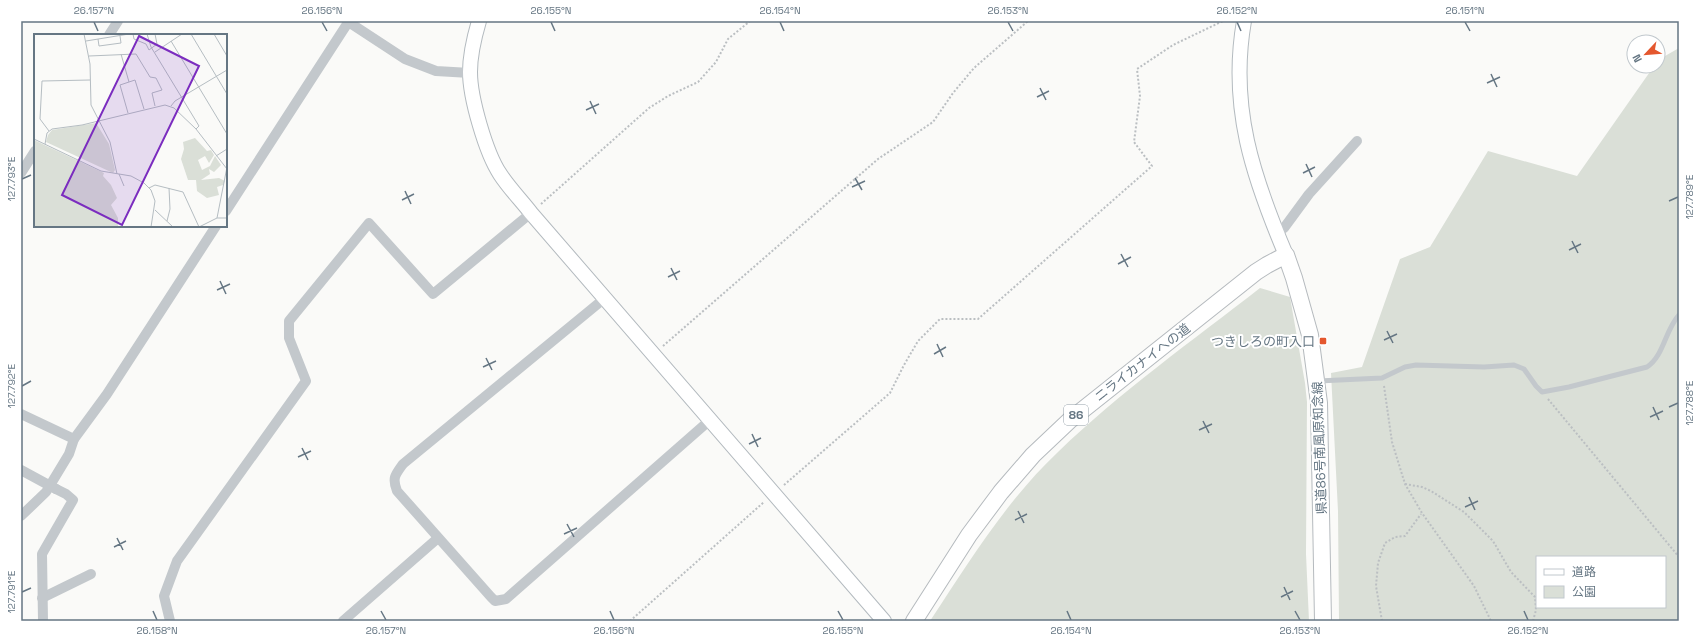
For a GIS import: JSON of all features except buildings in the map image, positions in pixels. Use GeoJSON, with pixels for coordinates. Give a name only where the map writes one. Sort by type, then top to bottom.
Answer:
{"type":"FeatureCollection","features":[{"type":"Feature","properties":{"kind":"main road","name":"県道86号南風原知念線"},"geometry":{"type":"LineString","coordinates":[[1286,255],[1310,335],[1317,381],[1320,424],[1323,621]]}},
{"type":"Feature","properties":{"kind":"main road","name":"ニライカナイへの道"},"geometry":{"type":"LineString","coordinates":[[914,621],[969,535],[1001,492],[1033,455],[1070,420],[1256,272],[1267,264],[1286,255]]}},
{"type":"Feature","properties":{"kind":"street"},"geometry":{"type":"LineString","coordinates":[[110,34],[118,21]]}},
{"type":"Feature","properties":{"kind":"street"},"geometry":{"type":"LineString","coordinates":[[227,209],[348,21],[405,59],[436,71],[470,73]]}},
{"type":"Feature","properties":{"kind":"street"},"geometry":{"type":"LineString","coordinates":[[478,21],[474,39],[470,73],[474,103],[482,131],[500,174],[531,213],[884,621]]}},
{"type":"Feature","properties":{"kind":"street"},"geometry":{"type":"LineString","coordinates":[[1244,21],[1238,70],[1239,94],[1244,127],[1251,160],[1262,194],[1286,255]]}},
{"type":"Feature","properties":{"kind":"street"},"geometry":{"type":"LineString","coordinates":[[1277,233],[1284,228],[1309,194],[1357,141]]}},
{"type":"Feature","properties":{"kind":"street"},"geometry":{"type":"LineString","coordinates":[[21,173],[34,153]]}},
{"type":"Feature","properties":{"kind":"street"},"geometry":{"type":"LineString","coordinates":[[170,621],[164,596],[177,561],[306,381],[289,338],[289,321],[369,223],[433,294],[531,213]]}},
{"type":"Feature","properties":{"kind":"street"},"geometry":{"type":"LineString","coordinates":[[21,516],[46,492],[69,454],[74,439],[107,394],[215,227]]}},
{"type":"Feature","properties":{"kind":"street"},"geometry":{"type":"LineString","coordinates":[[605,298],[403,464],[395,475],[394,484],[397,491],[495,601],[506,599],[710,420]]}},
{"type":"Feature","properties":{"kind":"street"},"geometry":{"type":"LineString","coordinates":[[21,414],[74,439]]}},
{"type":"Feature","properties":{"kind":"street"},"geometry":{"type":"LineString","coordinates":[[21,470],[66,494],[73,500],[42,554],[43,621]]}},
{"type":"Feature","properties":{"kind":"street"},"geometry":{"type":"LineString","coordinates":[[343,621],[438,538]]}},
{"type":"Feature","properties":{"kind":"street"},"geometry":{"type":"LineString","coordinates":[[42,598],[91,574]]}},
{"type":"Feature","properties":{"kind":"lane"},"geometry":{"type":"LineString","coordinates":[[1317,381],[1382,378],[1416,365],[1484,367],[1514,365],[1524,369],[1542,392],[1569,387],[1647,367],[1655,361],[1666,336],[1679,315]]}},
{"type":"Feature","properties":{"kind":"path"},"geometry":{"type":"LineString","coordinates":[[531,213],[649,108],[668,96],[698,82],[716,62],[728,39],[750,21]]}},
{"type":"Feature","properties":{"kind":"path"},"geometry":{"type":"LineString","coordinates":[[653,354],[878,159],[933,122],[953,93],[974,68],[1028,21]]}},
{"type":"Feature","properties":{"kind":"path"},"geometry":{"type":"LineString","coordinates":[[630,621],[890,393],[918,341],[940,319],[978,319],[1152,166],[1134,142],[1140,96],[1136,69],[1174,45],[1223,21]]}},
{"type":"Feature","properties":{"kind":"path"},"geometry":{"type":"LineString","coordinates":[[1382,378],[1392,442],[1405,484],[1422,514],[1474,586],[1491,621]]}},
{"type":"Feature","properties":{"kind":"path"},"geometry":{"type":"LineString","coordinates":[[1542,392],[1679,557]]}},
{"type":"Feature","properties":{"kind":"path"},"geometry":{"type":"LineString","coordinates":[[1405,484],[1422,487],[1431,491],[1464,512],[1492,541],[1511,572],[1535,597],[1536,610],[1533,621]]}},
{"type":"Feature","properties":{"kind":"path"},"geometry":{"type":"LineString","coordinates":[[1382,621],[1376,586],[1378,564],[1385,543],[1395,537],[1405,536],[1422,514]]}},
{"type":"Feature","properties":{"kind":"green space"},"geometry":{"type":"Polygon","coordinates":[[[1679,48],[1679,621],[1339,621],[1338,511],[1331,373],[1362,367],[1400,259],[1430,247],[1488,151],[1577,176],[1648,74],[1666,74],[1666,55],[1679,48]]]}},
{"type":"Feature","properties":{"kind":"green space"},"geometry":{"type":"Polygon","coordinates":[[[1260,288],[1290,297],[1305,383],[1307,402],[1306,554],[1309,621],[930,621],[989,533],[1005,511],[1039,471],[1082,430],[1131,388],[1260,288]]]}},
{"type":"Feature","properties":{"kind":"place","name":"つきしろの町入口"},"geometry":{"type":"Point","coordinates":[1323,341]}}]}
